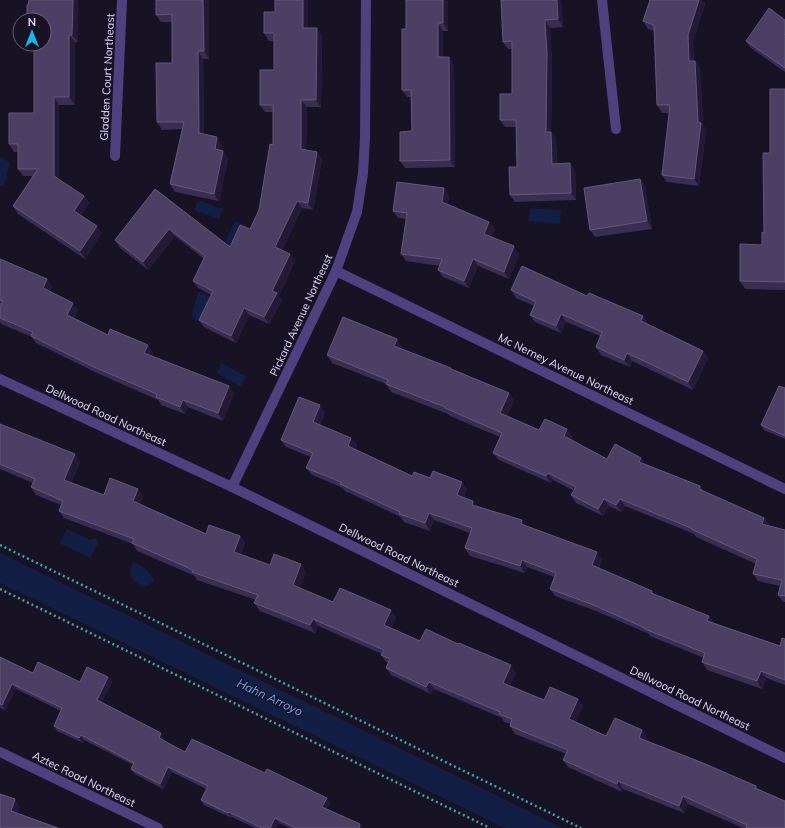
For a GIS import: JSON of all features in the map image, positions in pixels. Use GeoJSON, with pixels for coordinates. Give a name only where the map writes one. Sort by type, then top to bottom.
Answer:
{"type":"FeatureCollection","features":[{"type":"Feature","properties":{"kind":"street","name":"Gladden Court Northeast"},"geometry":{"type":"LineString","coordinates":[[115,156],[122,0]]}},
{"type":"Feature","properties":{"kind":"street","name":"Pickard Avenue Northeast"},"geometry":{"type":"LineString","coordinates":[[232,487],[336,271],[357,212],[363,173],[365,138],[366,0]]}},
{"type":"Feature","properties":{"kind":"street"},"geometry":{"type":"LineString","coordinates":[[602,0],[616,129]]}},
{"type":"Feature","properties":{"kind":"street","name":"Mc Nerney Avenue Northeast"},"geometry":{"type":"LineString","coordinates":[[336,271],[785,489]]}},
{"type":"Feature","properties":{"kind":"street","name":"Dellwood Road Northeast"},"geometry":{"type":"LineString","coordinates":[[0,379],[232,487],[785,758]]}},
{"type":"Feature","properties":{"kind":"street","name":"Aztec Road Northeast"},"geometry":{"type":"LineString","coordinates":[[0,752],[158,828]]}},
{"type":"Feature","properties":{"kind":"path"},"geometry":{"type":"LineString","coordinates":[[0,545],[581,828]]}},
{"type":"Feature","properties":{"kind":"path"},"geometry":{"type":"LineString","coordinates":[[0,589],[490,828]]}},
{"type":"Feature","properties":{"kind":"water"},"geometry":{"type":"Polygon","coordinates":[[[0,158],[5,159],[10,163],[4,186],[0,185],[0,158]]]}},
{"type":"Feature","properties":{"kind":"water"},"geometry":{"type":"Polygon","coordinates":[[[198,200],[223,209],[219,219],[194,210],[198,200]]]}},
{"type":"Feature","properties":{"kind":"water"},"geometry":{"type":"Polygon","coordinates":[[[530,208],[561,210],[560,224],[528,221],[530,208]]]}},
{"type":"Feature","properties":{"kind":"water"},"geometry":{"type":"Polygon","coordinates":[[[235,221],[245,226],[234,248],[224,244],[235,221]]]}},
{"type":"Feature","properties":{"kind":"water"},"geometry":{"type":"Polygon","coordinates":[[[199,291],[211,298],[201,322],[193,319],[192,316],[199,291]]]}},
{"type":"Feature","properties":{"kind":"water"},"geometry":{"type":"Polygon","coordinates":[[[222,363],[246,377],[240,387],[217,373],[222,363]]]}},
{"type":"Feature","properties":{"kind":"water"},"geometry":{"type":"Polygon","coordinates":[[[67,529],[91,540],[94,538],[97,539],[98,543],[90,558],[59,543],[67,529]]]}},
{"type":"Feature","properties":{"kind":"water","name":"Hahn Arroyo"},"geometry":{"type":"Polygon","coordinates":[[[0,553],[563,828],[505,828],[0,583],[0,553]]]}},
{"type":"Feature","properties":{"kind":"water"},"geometry":{"type":"Polygon","coordinates":[[[133,563],[139,564],[151,574],[154,580],[149,586],[141,587],[133,579],[130,570],[133,563]]]}},
{"type":"Feature","properties":{"kind":"building"},"geometry":{"type":"Polygon","coordinates":[[[29,0],[73,0],[72,35],[69,35],[69,97],[54,97],[54,176],[84,196],[74,211],[97,226],[80,251],[13,206],[38,169],[18,169],[18,144],[9,144],[9,113],[34,113],[34,52],[52,52],[52,12],[27,12],[29,0]]]}},
{"type":"Feature","properties":{"kind":"building"},"geometry":{"type":"Polygon","coordinates":[[[156,0],[203,0],[204,51],[198,51],[199,133],[217,137],[215,149],[223,151],[214,194],[170,184],[184,122],[157,122],[156,63],[172,63],[172,14],[156,15],[156,0]]]}},
{"type":"Feature","properties":{"kind":"building"},"geometry":{"type":"Polygon","coordinates":[[[275,0],[303,0],[303,28],[317,28],[316,100],[301,100],[301,149],[317,152],[308,203],[297,201],[275,247],[290,254],[272,291],[277,293],[264,317],[244,308],[231,336],[199,320],[213,291],[193,281],[205,256],[169,229],[143,262],[115,240],[155,189],[230,247],[240,225],[250,229],[259,210],[270,144],[273,145],[273,105],[260,105],[260,70],[274,70],[274,33],[264,33],[264,12],[275,12],[275,0]]]}},
{"type":"Feature","properties":{"kind":"building"},"geometry":{"type":"Polygon","coordinates":[[[406,0],[443,0],[443,23],[438,23],[438,57],[449,57],[450,160],[400,161],[400,132],[412,131],[411,90],[402,90],[402,29],[406,29],[406,0]]]}},
{"type":"Feature","properties":{"kind":"building"},"geometry":{"type":"Polygon","coordinates":[[[501,0],[557,0],[558,19],[545,20],[547,54],[546,132],[551,132],[552,164],[570,163],[571,193],[510,195],[509,167],[517,167],[516,120],[500,120],[500,94],[512,94],[512,41],[503,42],[501,0]]]}},
{"type":"Feature","properties":{"kind":"building"},"geometry":{"type":"Polygon","coordinates":[[[650,0],[699,0],[688,35],[689,61],[695,61],[698,122],[701,123],[694,179],[662,175],[670,105],[657,105],[654,25],[643,21],[650,0]]]}},
{"type":"Feature","properties":{"kind":"building"},"geometry":{"type":"Polygon","coordinates":[[[769,8],[785,20],[785,68],[746,41],[769,8]]]}},
{"type":"Feature","properties":{"kind":"building"},"geometry":{"type":"Polygon","coordinates":[[[770,89],[785,89],[785,282],[740,281],[740,244],[762,245],[762,232],[764,233],[763,153],[770,153],[770,89]]]}},
{"type":"Feature","properties":{"kind":"building"},"geometry":{"type":"Polygon","coordinates":[[[640,179],[647,221],[590,230],[584,188],[640,179]]]}},
{"type":"Feature","properties":{"kind":"building"},"geometry":{"type":"Polygon","coordinates":[[[397,182],[444,188],[442,202],[489,222],[484,234],[514,246],[504,272],[473,259],[464,281],[438,270],[442,259],[401,254],[407,213],[393,211],[397,182]]]}},
{"type":"Feature","properties":{"kind":"building"},"geometry":{"type":"Polygon","coordinates":[[[0,259],[47,279],[43,288],[73,303],[67,315],[108,335],[110,329],[148,345],[144,353],[229,386],[218,413],[183,400],[180,407],[156,397],[157,394],[94,367],[31,336],[33,332],[0,318],[0,307],[3,301],[0,300],[0,259]]]}},
{"type":"Feature","properties":{"kind":"building"},"geometry":{"type":"Polygon","coordinates":[[[522,266],[587,296],[589,293],[643,316],[641,321],[703,351],[688,382],[627,353],[624,360],[596,347],[602,332],[561,314],[556,326],[530,315],[536,302],[511,290],[522,266]]]}},
{"type":"Feature","properties":{"kind":"building"},"geometry":{"type":"Polygon","coordinates":[[[343,317],[397,339],[394,346],[509,393],[500,413],[539,430],[545,419],[567,429],[564,436],[607,459],[615,444],[641,458],[639,462],[700,486],[699,489],[764,518],[762,524],[785,530],[785,596],[778,595],[782,580],[753,574],[757,559],[691,528],[620,499],[616,505],[604,499],[598,509],[571,495],[576,487],[548,473],[546,476],[493,453],[502,433],[445,407],[386,384],[388,380],[327,355],[343,317]]]}},
{"type":"Feature","properties":{"kind":"building"},"geometry":{"type":"Polygon","coordinates":[[[779,386],[785,388],[785,436],[761,425],[779,386]]]}},
{"type":"Feature","properties":{"kind":"building"},"geometry":{"type":"Polygon","coordinates":[[[299,397],[320,405],[313,422],[351,438],[348,446],[412,476],[414,472],[430,478],[433,471],[462,482],[457,495],[473,501],[472,505],[522,520],[521,524],[597,552],[592,565],[652,591],[651,593],[709,616],[707,621],[780,646],[782,638],[785,639],[785,680],[761,671],[757,681],[702,662],[705,653],[645,629],[591,604],[550,589],[556,573],[522,560],[520,566],[465,548],[472,528],[429,513],[425,523],[399,514],[400,512],[340,484],[341,482],[306,468],[313,453],[281,440],[299,397]]]}},
{"type":"Feature","properties":{"kind":"building"},"geometry":{"type":"Polygon","coordinates":[[[0,424],[75,454],[64,480],[104,495],[110,478],[138,489],[133,501],[206,534],[209,525],[240,536],[234,552],[270,565],[274,554],[301,564],[293,585],[333,602],[340,588],[391,610],[384,625],[420,641],[426,629],[458,644],[459,643],[511,665],[503,683],[544,700],[550,687],[578,699],[569,719],[606,736],[615,718],[642,730],[639,738],[756,786],[755,788],[785,801],[785,828],[746,828],[747,825],[683,796],[679,806],[618,781],[617,784],[563,760],[568,750],[510,726],[512,719],[499,714],[500,712],[429,682],[426,687],[386,668],[390,659],[381,655],[384,650],[313,619],[310,625],[254,603],[258,595],[192,572],[193,570],[132,543],[134,539],[59,511],[63,501],[31,487],[35,479],[0,464],[0,424]]]}},
{"type":"Feature","properties":{"kind":"building"},"geometry":{"type":"Polygon","coordinates":[[[0,657],[33,673],[38,662],[80,682],[87,667],[108,677],[97,700],[161,733],[159,738],[185,752],[192,739],[265,773],[267,769],[327,798],[322,807],[360,824],[359,828],[296,828],[275,818],[270,828],[262,828],[201,800],[208,786],[168,767],[160,784],[131,769],[134,763],[81,735],[79,738],[54,726],[62,708],[12,684],[2,705],[0,704],[0,657]]]}},
{"type":"Feature","properties":{"kind":"building"},"geometry":{"type":"Polygon","coordinates":[[[0,794],[15,799],[11,811],[58,828],[0,828],[0,794]]]}}]}
